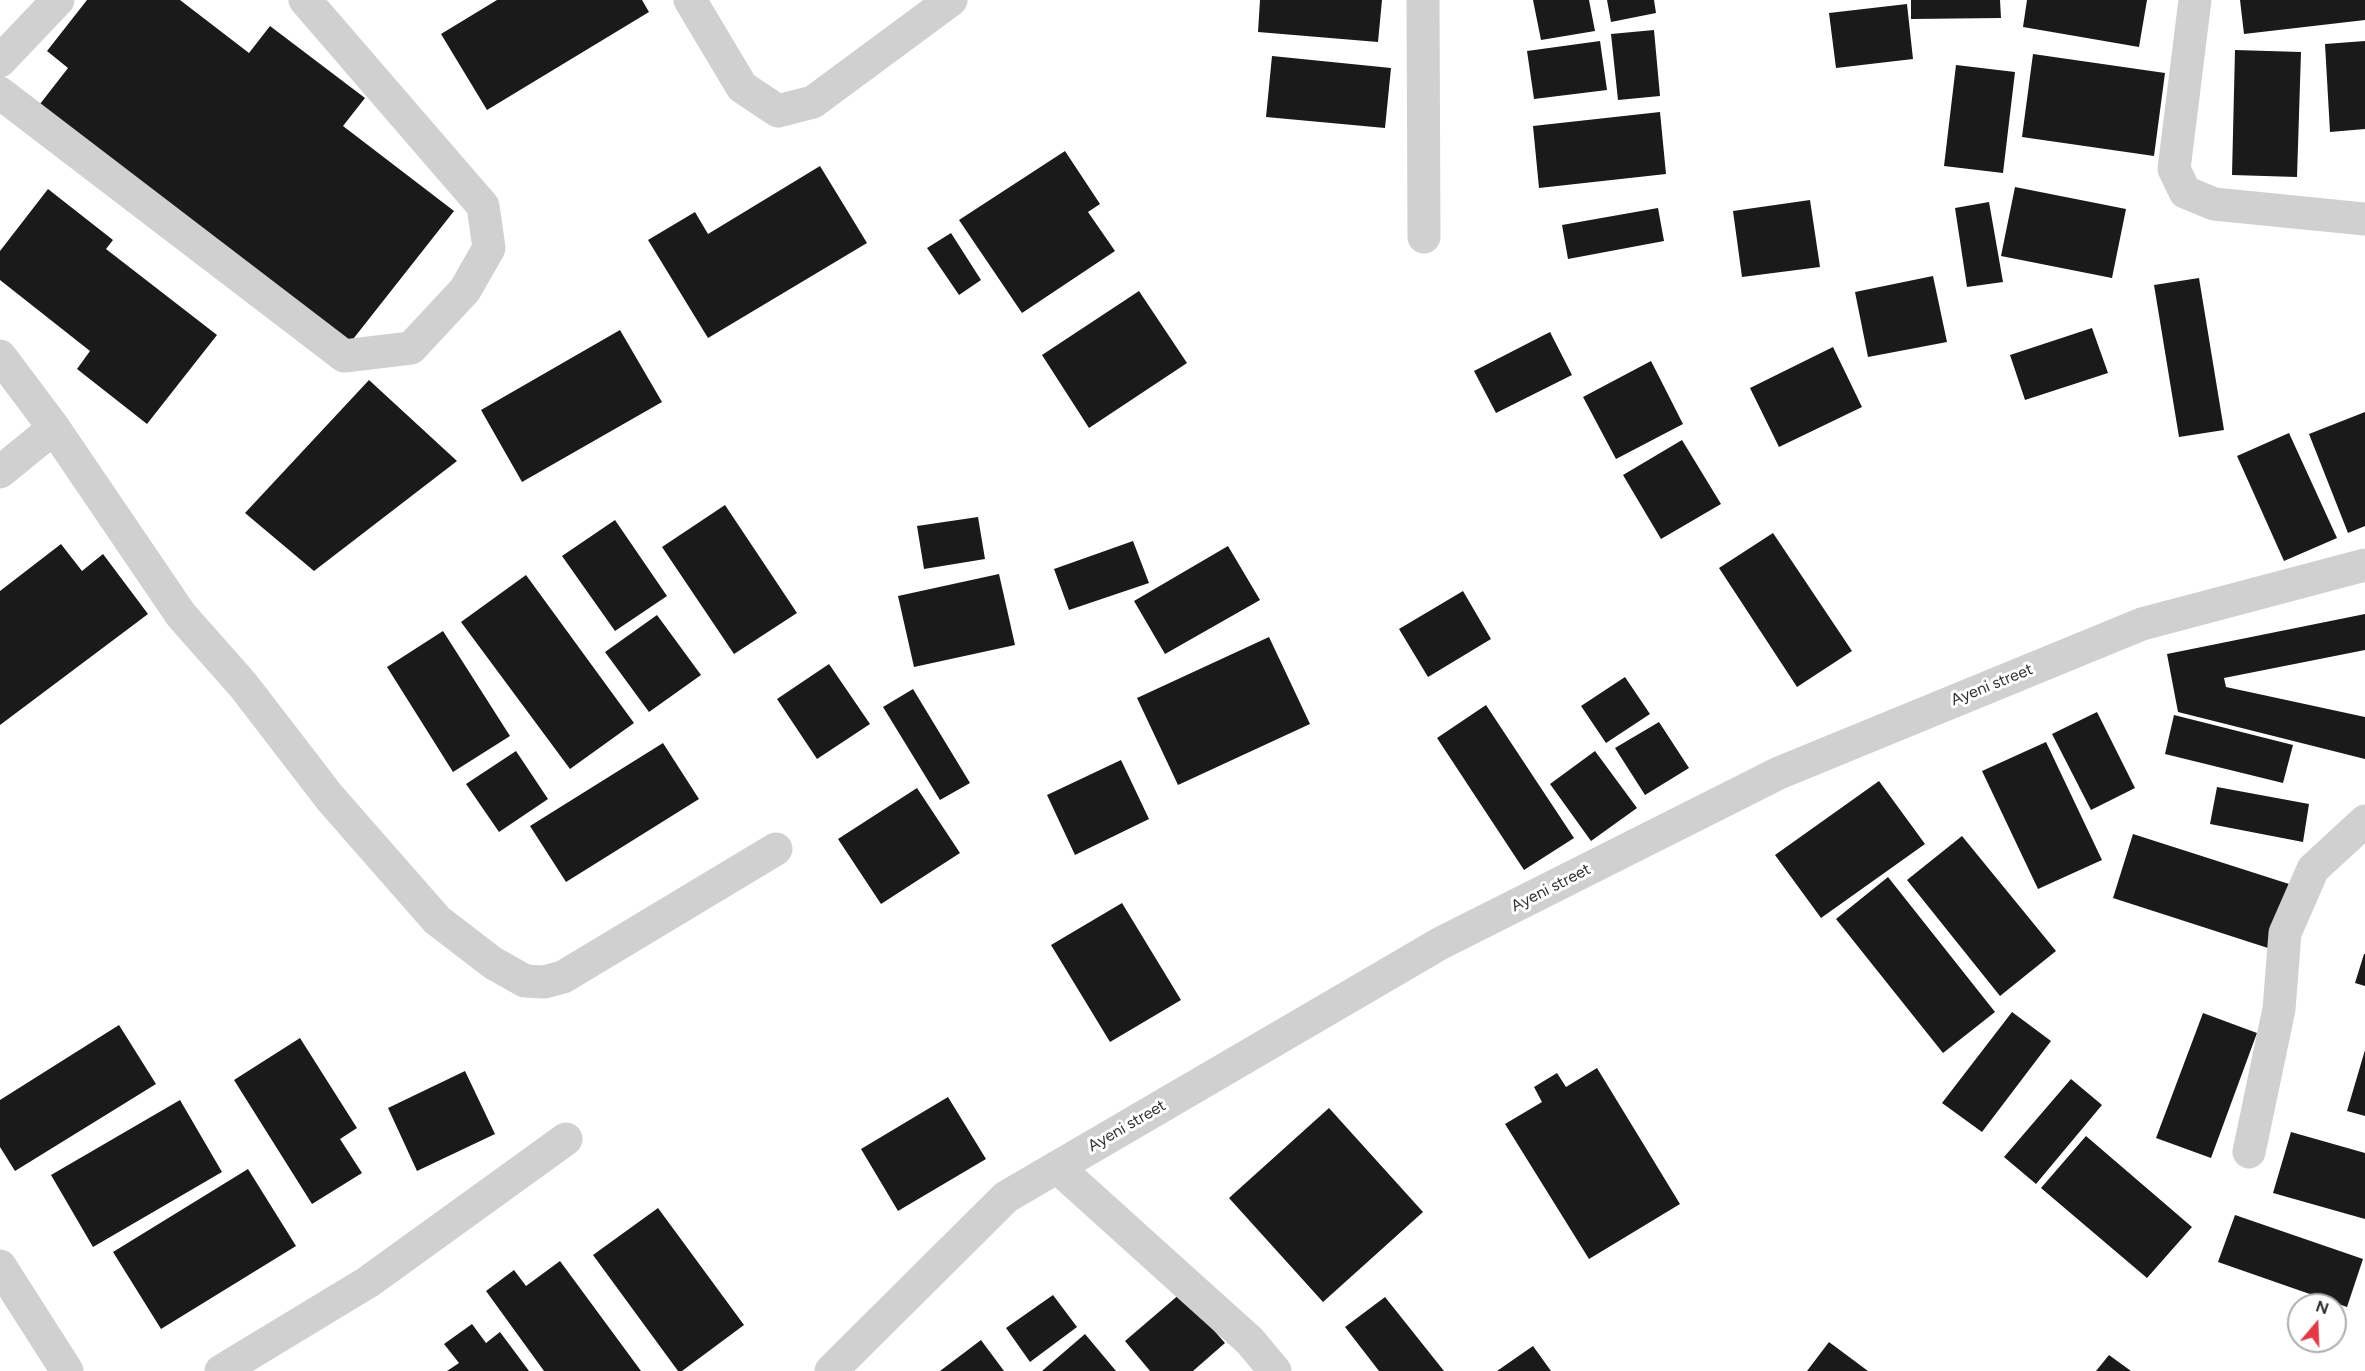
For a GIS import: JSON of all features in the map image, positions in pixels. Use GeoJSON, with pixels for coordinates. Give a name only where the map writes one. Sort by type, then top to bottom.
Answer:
{"type":"FeatureCollection","features":[{"type":"Feature","properties":{"kind":"street"},"geometry":{"type":"LineString","coordinates":[[0,61],[58,0]]}},
{"type":"Feature","properties":{"kind":"street"},"geometry":{"type":"LineString","coordinates":[[0,93],[344,356],[411,348],[465,290],[489,248],[483,206],[305,0]]}},
{"type":"Feature","properties":{"kind":"street"},"geometry":{"type":"LineString","coordinates":[[690,0],[742,87],[778,111],[813,102],[951,0]]}},
{"type":"Feature","properties":{"kind":"street"},"geometry":{"type":"LineString","coordinates":[[1423,0],[1424,237]]}},
{"type":"Feature","properties":{"kind":"street"},"geometry":{"type":"LineString","coordinates":[[2195,0],[2174,169],[2185,192],[2214,204],[2365,219]]}},
{"type":"Feature","properties":{"kind":"street"},"geometry":{"type":"LineString","coordinates":[[0,356],[54,428],[181,615],[243,685],[330,798],[437,920],[493,963],[525,981],[544,982],[563,977],[776,849]]}},
{"type":"Feature","properties":{"kind":"street"},"geometry":{"type":"LineString","coordinates":[[0,472],[54,428]]}},
{"type":"Feature","properties":{"kind":"street","name":"Ayeni street"},"geometry":{"type":"LineString","coordinates":[[831,1371],[1006,1197],[1441,943],[1779,773],[2142,624],[2363,568]]}},
{"type":"Feature","properties":{"kind":"street"},"geometry":{"type":"LineString","coordinates":[[2249,1152],[2279,1009],[2285,933],[2313,869],[2365,821]]}},
{"type":"Feature","properties":{"kind":"street"},"geometry":{"type":"LineString","coordinates":[[221,1371],[368,1281],[566,1139]]}},
{"type":"Feature","properties":{"kind":"street"},"geometry":{"type":"LineString","coordinates":[[1057,1167],[1250,1341],[1275,1371]]}},
{"type":"Feature","properties":{"kind":"street"},"geometry":{"type":"LineString","coordinates":[[0,1266],[67,1371]]}},
{"type":"Feature","properties":{"kind":"building"},"geometry":{"type":"Polygon","coordinates":[[[87,0],[180,0],[249,53],[270,26],[365,98],[343,126],[454,211],[350,343],[40,104],[68,68],[47,51],[87,0]]]}},
{"type":"Feature","properties":{"kind":"building"},"geometry":{"type":"Polygon","coordinates":[[[497,0],[642,0],[649,12],[487,110],[441,34],[497,0]]]}},
{"type":"Feature","properties":{"kind":"building"},"geometry":{"type":"Polygon","coordinates":[[[1260,0],[1382,0],[1378,42],[1258,32],[1260,0]]]}},
{"type":"Feature","properties":{"kind":"building"},"geometry":{"type":"Polygon","coordinates":[[[1533,0],[1589,0],[1595,31],[1541,40],[1533,0]]]}},
{"type":"Feature","properties":{"kind":"building"},"geometry":{"type":"Polygon","coordinates":[[[1607,0],[1654,0],[1656,13],[1611,22],[1607,0]]]}},
{"type":"Feature","properties":{"kind":"building"},"geometry":{"type":"Polygon","coordinates":[[[1911,0],[2000,0],[2001,18],[1911,19],[1911,0]]]}},
{"type":"Feature","properties":{"kind":"building"},"geometry":{"type":"Polygon","coordinates":[[[2027,0],[2147,0],[2139,47],[2023,27],[2027,0]]]}},
{"type":"Feature","properties":{"kind":"building"},"geometry":{"type":"Polygon","coordinates":[[[2240,0],[2365,0],[2365,20],[2244,34],[2240,0]]]}},
{"type":"Feature","properties":{"kind":"building"},"geometry":{"type":"Polygon","coordinates":[[[1907,4],[1913,59],[1836,68],[1829,13],[1907,4]]]}},
{"type":"Feature","properties":{"kind":"building"},"geometry":{"type":"Polygon","coordinates":[[[1654,30],[1660,96],[1618,100],[1611,34],[1654,30]]]}},
{"type":"Feature","properties":{"kind":"building"},"geometry":{"type":"Polygon","coordinates":[[[1600,41],[1607,90],[1534,99],[1527,51],[1600,41]]]}},
{"type":"Feature","properties":{"kind":"building"},"geometry":{"type":"Polygon","coordinates":[[[2365,41],[2365,129],[2330,132],[2325,44],[2365,41]]]}},
{"type":"Feature","properties":{"kind":"building"},"geometry":{"type":"Polygon","coordinates":[[[2235,50],[2301,52],[2297,177],[2232,175],[2235,50]]]}},
{"type":"Feature","properties":{"kind":"building"},"geometry":{"type":"Polygon","coordinates":[[[2033,54],[2165,73],[2154,156],[2022,137],[2033,54]]]}},
{"type":"Feature","properties":{"kind":"building"},"geometry":{"type":"Polygon","coordinates":[[[1272,56],[1391,68],[1385,128],[1266,117],[1272,56]]]}},
{"type":"Feature","properties":{"kind":"building"},"geometry":{"type":"Polygon","coordinates":[[[1956,65],[2015,72],[2003,173],[1944,166],[1956,65]]]}},
{"type":"Feature","properties":{"kind":"building"},"geometry":{"type":"Polygon","coordinates":[[[1660,112],[1666,174],[1539,188],[1533,126],[1660,112]]]}},
{"type":"Feature","properties":{"kind":"building"},"geometry":{"type":"Polygon","coordinates":[[[1065,151],[1100,204],[1088,212],[1115,251],[1022,313],[959,220],[1065,151]]]}},
{"type":"Feature","properties":{"kind":"building"},"geometry":{"type":"Polygon","coordinates":[[[820,166],[867,243],[708,338],[648,240],[695,212],[708,234],[820,166]]]}},
{"type":"Feature","properties":{"kind":"building"},"geometry":{"type":"Polygon","coordinates":[[[2015,187],[2126,209],[2112,278],[2001,256],[2015,187]]]}},
{"type":"Feature","properties":{"kind":"building"},"geometry":{"type":"Polygon","coordinates":[[[48,189],[113,240],[106,249],[217,335],[147,424],[77,369],[90,351],[0,280],[0,251],[48,189]]]}},
{"type":"Feature","properties":{"kind":"building"},"geometry":{"type":"Polygon","coordinates":[[[1810,200],[1820,267],[1742,277],[1733,211],[1810,200]]]}},
{"type":"Feature","properties":{"kind":"building"},"geometry":{"type":"Polygon","coordinates":[[[1989,202],[2003,282],[1967,287],[1955,208],[1989,202]]]}},
{"type":"Feature","properties":{"kind":"building"},"geometry":{"type":"Polygon","coordinates":[[[1658,208],[1664,241],[1568,259],[1562,225],[1658,208]]]}},
{"type":"Feature","properties":{"kind":"building"},"geometry":{"type":"Polygon","coordinates":[[[951,233],[981,280],[959,295],[927,248],[951,233]]]}},
{"type":"Feature","properties":{"kind":"building"},"geometry":{"type":"Polygon","coordinates":[[[1933,276],[1947,342],[1868,357],[1855,292],[1933,276]]]}},
{"type":"Feature","properties":{"kind":"building"},"geometry":{"type":"Polygon","coordinates":[[[2199,278],[2224,430],[2179,437],[2154,285],[2199,278]]]}},
{"type":"Feature","properties":{"kind":"building"},"geometry":{"type":"Polygon","coordinates":[[[1139,291],[1187,363],[1089,428],[1042,355],[1139,291]]]}},
{"type":"Feature","properties":{"kind":"building"},"geometry":{"type":"Polygon","coordinates":[[[2092,328],[2108,373],[2025,400],[2010,355],[2092,328]]]}},
{"type":"Feature","properties":{"kind":"building"},"geometry":{"type":"Polygon","coordinates":[[[620,330],[662,402],[522,482],[481,410],[620,330]]]}},
{"type":"Feature","properties":{"kind":"building"},"geometry":{"type":"Polygon","coordinates":[[[1550,332],[1572,375],[1496,413],[1474,371],[1550,332]]]}},
{"type":"Feature","properties":{"kind":"building"},"geometry":{"type":"Polygon","coordinates":[[[1833,347],[1862,407],[1779,447],[1750,388],[1833,347]]]}},
{"type":"Feature","properties":{"kind":"building"},"geometry":{"type":"Polygon","coordinates":[[[1651,361],[1683,424],[1616,459],[1583,397],[1651,361]]]}},
{"type":"Feature","properties":{"kind":"building"},"geometry":{"type":"Polygon","coordinates":[[[369,380],[457,461],[314,571],[245,513],[369,380]]]}},
{"type":"Feature","properties":{"kind":"building"},"geometry":{"type":"Polygon","coordinates":[[[2365,412],[2365,526],[2348,533],[2309,434],[2365,412]]]}},
{"type":"Feature","properties":{"kind":"building"},"geometry":{"type":"Polygon","coordinates":[[[2289,433],[2337,538],[2284,561],[2237,456],[2289,433]]]}},
{"type":"Feature","properties":{"kind":"building"},"geometry":{"type":"Polygon","coordinates":[[[1682,440],[1721,504],[1661,539],[1623,475],[1682,440]]]}},
{"type":"Feature","properties":{"kind":"building"},"geometry":{"type":"Polygon","coordinates":[[[725,505],[797,613],[734,654],[662,547],[725,505]]]}},
{"type":"Feature","properties":{"kind":"building"},"geometry":{"type":"Polygon","coordinates":[[[978,517],[985,559],[924,569],[917,526],[978,517]]]}},
{"type":"Feature","properties":{"kind":"building"},"geometry":{"type":"Polygon","coordinates":[[[615,520],[667,596],[615,631],[562,556],[615,520]]]}},
{"type":"Feature","properties":{"kind":"building"},"geometry":{"type":"Polygon","coordinates":[[[1773,533],[1852,651],[1797,687],[1719,568],[1773,533]]]}},
{"type":"Feature","properties":{"kind":"building"},"geometry":{"type":"Polygon","coordinates":[[[1133,541],[1149,583],[1069,610],[1054,569],[1133,541]]]}},
{"type":"Feature","properties":{"kind":"building"},"geometry":{"type":"Polygon","coordinates":[[[61,544],[82,571],[103,554],[148,614],[0,725],[0,591],[61,544]]]}},
{"type":"Feature","properties":{"kind":"building"},"geometry":{"type":"Polygon","coordinates":[[[1228,546],[1260,600],[1165,654],[1134,601],[1228,546]]]}},
{"type":"Feature","properties":{"kind":"building"},"geometry":{"type":"Polygon","coordinates":[[[999,574],[1015,645],[914,667],[898,596],[999,574]]]}},
{"type":"Feature","properties":{"kind":"building"},"geometry":{"type":"Polygon","coordinates":[[[526,575],[634,723],[570,769],[461,622],[526,575]]]}},
{"type":"Feature","properties":{"kind":"building"},"geometry":{"type":"Polygon","coordinates":[[[1463,591],[1491,639],[1428,677],[1399,629],[1463,591]]]}},
{"type":"Feature","properties":{"kind":"building"},"geometry":{"type":"Polygon","coordinates":[[[2365,614],[2365,650],[2224,678],[2226,687],[2365,717],[2365,759],[2178,712],[2167,654],[2365,614]]]}},
{"type":"Feature","properties":{"kind":"building"},"geometry":{"type":"Polygon","coordinates":[[[657,615],[701,675],[649,712],[605,652],[657,615]]]}},
{"type":"Feature","properties":{"kind":"building"},"geometry":{"type":"Polygon","coordinates":[[[443,631],[510,736],[453,772],[387,667],[443,631]]]}},
{"type":"Feature","properties":{"kind":"building"},"geometry":{"type":"Polygon","coordinates":[[[1269,637],[1310,724],[1178,785],[1137,698],[1269,637]]]}},
{"type":"Feature","properties":{"kind":"building"},"geometry":{"type":"Polygon","coordinates":[[[829,664],[870,724],[817,759],[777,699],[829,664]]]}},
{"type":"Feature","properties":{"kind":"building"},"geometry":{"type":"Polygon","coordinates":[[[1625,677],[1650,714],[1606,743],[1581,706],[1625,677]]]}},
{"type":"Feature","properties":{"kind":"building"},"geometry":{"type":"Polygon","coordinates":[[[913,689],[970,783],[940,800],[883,707],[913,689]]]}},
{"type":"Feature","properties":{"kind":"building"},"geometry":{"type":"Polygon","coordinates":[[[1486,705],[1574,838],[1524,870],[1437,738],[1486,705]]]}},
{"type":"Feature","properties":{"kind":"building"},"geometry":{"type":"Polygon","coordinates":[[[2097,712],[2135,788],[2091,810],[2052,734],[2097,712]]]}},
{"type":"Feature","properties":{"kind":"building"},"geometry":{"type":"Polygon","coordinates":[[[2174,715],[2293,745],[2283,783],[2165,754],[2174,715]]]}},
{"type":"Feature","properties":{"kind":"building"},"geometry":{"type":"Polygon","coordinates":[[[1659,722],[1689,768],[1645,795],[1615,748],[1659,722]]]}},
{"type":"Feature","properties":{"kind":"building"},"geometry":{"type":"Polygon","coordinates":[[[2046,742],[2102,860],[2038,889],[1982,771],[2046,742]]]}},
{"type":"Feature","properties":{"kind":"building"},"geometry":{"type":"Polygon","coordinates":[[[663,743],[699,799],[566,882],[530,826],[663,743]]]}},
{"type":"Feature","properties":{"kind":"building"},"geometry":{"type":"Polygon","coordinates":[[[516,751],[548,799],[499,832],[466,784],[516,751]]]}},
{"type":"Feature","properties":{"kind":"building"},"geometry":{"type":"Polygon","coordinates":[[[1595,751],[1637,808],[1591,841],[1550,784],[1595,751]]]}},
{"type":"Feature","properties":{"kind":"building"},"geometry":{"type":"Polygon","coordinates":[[[1121,760],[1149,819],[1075,855],[1047,795],[1121,760]]]}},
{"type":"Feature","properties":{"kind":"building"},"geometry":{"type":"Polygon","coordinates":[[[1879,781],[1925,844],[1821,918],[1775,855],[1879,781]]]}},
{"type":"Feature","properties":{"kind":"building"},"geometry":{"type":"Polygon","coordinates":[[[2217,787],[2309,804],[2303,842],[2210,824],[2217,787]]]}},
{"type":"Feature","properties":{"kind":"building"},"geometry":{"type":"Polygon","coordinates":[[[917,788],[960,853],[881,904],[838,839],[917,788]]]}},
{"type":"Feature","properties":{"kind":"building"},"geometry":{"type":"Polygon","coordinates":[[[2133,834],[2289,884],[2268,948],[2113,898],[2133,834]]]}},
{"type":"Feature","properties":{"kind":"building"},"geometry":{"type":"Polygon","coordinates":[[[1962,836],[2056,951],[2000,996],[1907,880],[1962,836]]]}},
{"type":"Feature","properties":{"kind":"building"},"geometry":{"type":"Polygon","coordinates":[[[1888,877],[1995,1012],[1943,1053],[1836,919],[1888,877]]]}},
{"type":"Feature","properties":{"kind":"building"},"geometry":{"type":"Polygon","coordinates":[[[1122,903],[1181,1000],[1110,1042],[1051,945],[1122,903]]]}},
{"type":"Feature","properties":{"kind":"building"},"geometry":{"type":"Polygon","coordinates":[[[2365,954],[2365,986],[2355,983],[2365,954]]]}},
{"type":"Feature","properties":{"kind":"building"},"geometry":{"type":"Polygon","coordinates":[[[2012,1012],[2051,1041],[1982,1132],[1942,1103],[2012,1012]]]}},
{"type":"Feature","properties":{"kind":"building"},"geometry":{"type":"Polygon","coordinates":[[[2203,1013],[2257,1033],[2211,1158],[2156,1138],[2203,1013]]]}},
{"type":"Feature","properties":{"kind":"building"},"geometry":{"type":"Polygon","coordinates":[[[119,1025],[156,1084],[15,1171],[0,1147],[0,1100],[119,1025]]]}},
{"type":"Feature","properties":{"kind":"building"},"geometry":{"type":"Polygon","coordinates":[[[300,1038],[357,1128],[340,1139],[362,1173],[312,1204],[234,1080],[300,1038]]]}},
{"type":"Feature","properties":{"kind":"building"},"geometry":{"type":"Polygon","coordinates":[[[2365,1050],[2365,1116],[2347,1111],[2365,1050]]]}},
{"type":"Feature","properties":{"kind":"building"},"geometry":{"type":"Polygon","coordinates":[[[1597,1068],[1680,1204],[1589,1259],[1505,1124],[1542,1102],[1534,1087],[1557,1073],[1566,1087],[1597,1068]]]}},
{"type":"Feature","properties":{"kind":"building"},"geometry":{"type":"Polygon","coordinates":[[[465,1071],[495,1134],[417,1171],[388,1108],[465,1071]]]}},
{"type":"Feature","properties":{"kind":"building"},"geometry":{"type":"Polygon","coordinates":[[[2071,1079],[2102,1105],[2036,1184],[2004,1157],[2071,1079]]]}},
{"type":"Feature","properties":{"kind":"building"},"geometry":{"type":"Polygon","coordinates":[[[948,1097],[986,1159],[898,1211],[861,1149],[948,1097]]]}},
{"type":"Feature","properties":{"kind":"building"},"geometry":{"type":"Polygon","coordinates":[[[180,1100],[222,1172],[93,1247],[51,1175],[180,1100]]]}},
{"type":"Feature","properties":{"kind":"building"},"geometry":{"type":"Polygon","coordinates":[[[1329,1108],[1423,1212],[1323,1302],[1229,1198],[1329,1108]]]}},
{"type":"Feature","properties":{"kind":"building"},"geometry":{"type":"Polygon","coordinates":[[[2291,1132],[2365,1153],[2365,1219],[2273,1193],[2291,1132]]]}},
{"type":"Feature","properties":{"kind":"building"},"geometry":{"type":"Polygon","coordinates":[[[2086,1136],[2192,1227],[2147,1278],[2041,1188],[2086,1136]]]}},
{"type":"Feature","properties":{"kind":"building"},"geometry":{"type":"Polygon","coordinates":[[[248,1169],[296,1246],[161,1329],[113,1252],[248,1169]]]}},
{"type":"Feature","properties":{"kind":"building"},"geometry":{"type":"Polygon","coordinates":[[[658,1208],[744,1325],[682,1371],[678,1371],[593,1255],[658,1208]]]}},
{"type":"Feature","properties":{"kind":"building"},"geometry":{"type":"Polygon","coordinates":[[[2235,1215],[2363,1259],[2347,1307],[2347,1293],[2307,1293],[2218,1262],[2235,1215]]]}},
{"type":"Feature","properties":{"kind":"building"},"geometry":{"type":"Polygon","coordinates":[[[560,1261],[641,1371],[544,1371],[486,1291],[514,1270],[526,1286],[560,1261]]]}},
{"type":"Feature","properties":{"kind":"building"},"geometry":{"type":"Polygon","coordinates":[[[1181,1293],[1225,1343],[1193,1371],[1150,1371],[1125,1341],[1181,1293]]]}},
{"type":"Feature","properties":{"kind":"building"},"geometry":{"type":"Polygon","coordinates":[[[1053,1295],[1077,1327],[1030,1362],[1006,1328],[1053,1295]]]}},
{"type":"Feature","properties":{"kind":"building"},"geometry":{"type":"Polygon","coordinates":[[[1385,1297],[1444,1371],[1379,1371],[1345,1327],[1385,1297]]]}},
{"type":"Feature","properties":{"kind":"building"},"geometry":{"type":"Polygon","coordinates":[[[472,1324],[486,1343],[500,1332],[529,1371],[447,1371],[459,1363],[444,1344],[472,1324]]]}},
{"type":"Feature","properties":{"kind":"building"},"geometry":{"type":"Polygon","coordinates":[[[1085,1334],[1116,1371],[1042,1371],[1085,1334]]]}},
{"type":"Feature","properties":{"kind":"building"},"geometry":{"type":"Polygon","coordinates":[[[981,1340],[1004,1371],[940,1371],[981,1340]]]}},
{"type":"Feature","properties":{"kind":"building"},"geometry":{"type":"Polygon","coordinates":[[[1829,1342],[1868,1371],[1807,1371],[1829,1342]]]}},
{"type":"Feature","properties":{"kind":"building"},"geometry":{"type":"Polygon","coordinates":[[[1533,1346],[1551,1371],[1497,1371],[1533,1346]]]}},
{"type":"Feature","properties":{"kind":"building"},"geometry":{"type":"Polygon","coordinates":[[[2109,1355],[2131,1371],[2096,1371],[2109,1355]]]}}]}
